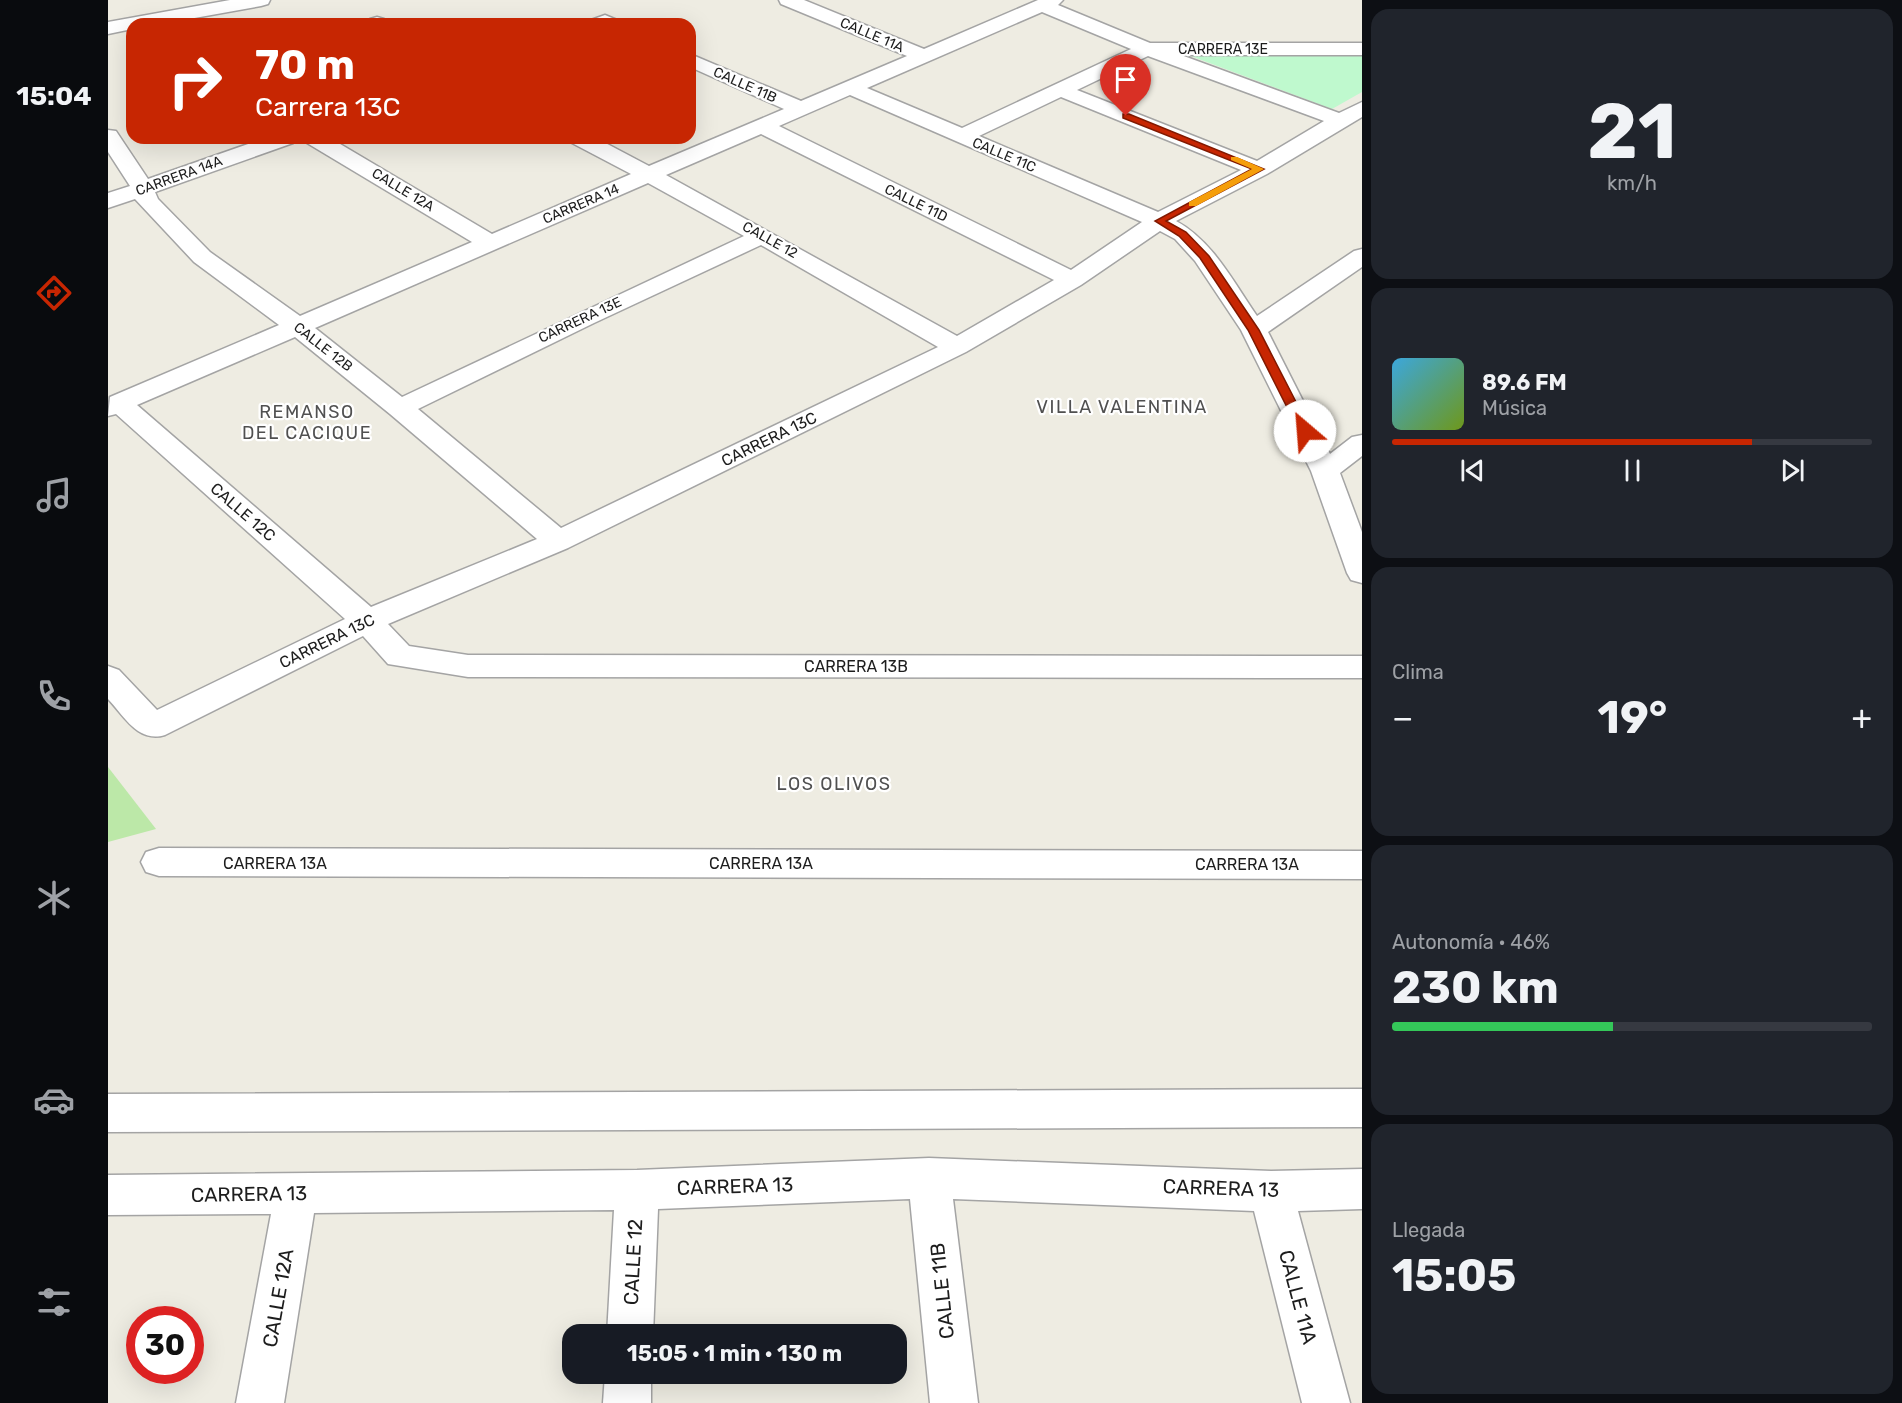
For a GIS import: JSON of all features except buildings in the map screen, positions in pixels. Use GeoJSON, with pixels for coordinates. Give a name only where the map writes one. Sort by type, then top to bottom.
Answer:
{"type":"FeatureCollection","features":[{"type":"Feature","properties":{"kind":"street"},"geometry":{"type":"LineString","coordinates":[[181,18],[261,0]]}},
{"type":"Feature","properties":{"kind":"street","name":"CALLE 11A"},"geometry":{"type":"LineString","coordinates":[[788,0],[924,56]]}},
{"type":"Feature","properties":{"kind":"street"},"geometry":{"type":"LineString","coordinates":[[1048,3],[1147,49],[1352,114]]}},
{"type":"Feature","properties":{"kind":"street","name":"CARRERA 14"},"geometry":{"type":"LineString","coordinates":[[114,405],[1048,3]]}},
{"type":"Feature","properties":{"kind":"street"},"geometry":{"type":"LineString","coordinates":[[108,27],[126,25]]}},
{"type":"Feature","properties":{"kind":"street","name":"CARRERA 13E"},"geometry":{"type":"LineString","coordinates":[[960,137],[1147,49],[1362,49]]}},
{"type":"Feature","properties":{"kind":"street","name":"CALLE 11B"},"geometry":{"type":"LineString","coordinates":[[696,63],[801,109]]}},
{"type":"Feature","properties":{"kind":"street","name":"CALLE 11C"},"geometry":{"type":"LineString","coordinates":[[850,88],[1159,221],[1183,234],[1204,256],[1254,330],[1325,471],[1362,573]]}},
{"type":"Feature","properties":{"kind":"street"},"geometry":{"type":"LineString","coordinates":[[1060,90],[1260,169]]}},
{"type":"Feature","properties":{"kind":"street","name":"CARRERA 13C"},"geometry":{"type":"LineString","coordinates":[[108,678],[153,726],[367,621],[558,541],[957,347],[1072,280],[1159,221],[1260,169],[1352,114]]}},
{"type":"Feature","properties":{"kind":"street","name":"CALLE 11D"},"geometry":{"type":"LineString","coordinates":[[761,126],[1072,280]]}},
{"type":"Feature","properties":{"kind":"street","name":"CALLE 12B"},"geometry":{"type":"LineString","coordinates":[[108,136],[143,188],[147,201],[202,257],[297,326],[400,408],[558,541]]}},
{"type":"Feature","properties":{"kind":"street","name":"CARRERA 14A"},"geometry":{"type":"LineString","coordinates":[[108,201],[263,144]]}},
{"type":"Feature","properties":{"kind":"street","name":"CALLE 12A"},"geometry":{"type":"LineString","coordinates":[[325,144],[490,243]]}},
{"type":"Feature","properties":{"kind":"street","name":"CALLE 12"},"geometry":{"type":"LineString","coordinates":[[592,144],[762,236],[957,347]]}},
{"type":"Feature","properties":{"kind":"street","name":"CARRERA 13E"},"geometry":{"type":"LineString","coordinates":[[400,408],[762,236]]}},
{"type":"Feature","properties":{"kind":"street"},"geometry":{"type":"LineString","coordinates":[[1254,330],[1362,256]]}},
{"type":"Feature","properties":{"kind":"street","name":"CALLE 12C"},"geometry":{"type":"LineString","coordinates":[[114,405],[367,621]]}},
{"type":"Feature","properties":{"kind":"street"},"geometry":{"type":"LineString","coordinates":[[1325,471],[1362,443]]}},
{"type":"Feature","properties":{"kind":"street","name":"CARRERA 13B"},"geometry":{"type":"LineString","coordinates":[[367,621],[399,656],[468,666],[1362,667]]}},
{"type":"Feature","properties":{"kind":"street","name":"CARRERA 13A"},"geometry":{"type":"LineString","coordinates":[[159,862],[1362,865]]}},
{"type":"Feature","properties":{"kind":"street"},"geometry":{"type":"LineString","coordinates":[[108,1113],[1362,1108]]}},
{"type":"Feature","properties":{"kind":"street","name":"CALLE 11B"},"geometry":{"type":"LineString","coordinates":[[929,1178],[954,1403]]}},
{"type":"Feature","properties":{"kind":"street","name":"CARRERA 13"},"geometry":{"type":"LineString","coordinates":[[108,1195],[637,1190],[929,1178],[1271,1191],[1362,1189]]}},
{"type":"Feature","properties":{"kind":"street","name":"CALLE 12"},"geometry":{"type":"LineString","coordinates":[[631,1324],[637,1190]]}},
{"type":"Feature","properties":{"kind":"street","name":"CALLE 11A"},"geometry":{"type":"LineString","coordinates":[[1271,1191],[1326,1403]]}},
{"type":"Feature","properties":{"kind":"street","name":"CALLE 12A"},"geometry":{"type":"LineString","coordinates":[[260,1403],[296,1193]]}},
{"type":"Feature","properties":{"kind":"street"},"geometry":{"type":"LineString","coordinates":[[627,1403],[628,1384]]}},
{"type":"Feature","properties":{"kind":"green space"},"geometry":{"type":"Polygon","coordinates":[[[1188,55],[1362,56],[1362,92],[1332,109],[1188,55]]]}},
{"type":"Feature","properties":{"kind":"green space"},"geometry":{"type":"Polygon","coordinates":[[[108,767],[156,829],[108,842],[108,767]]]}},
{"type":"Feature","properties":{"kind":"slow traffic"},"geometry":{"type":"LineString","coordinates":[[1193,204],[1260,169],[1234,159]]}},
{"type":"Feature","properties":{"kind":"district","name":"VILLA VALENTINA"},"geometry":{"type":"Point","coordinates":[1122,407]}},
{"type":"Feature","properties":{"kind":"district","name":"REMANSO DEL CACIQUE"},"geometry":{"type":"Point","coordinates":[307,422]}},
{"type":"Feature","properties":{"kind":"district","name":"LOS OLIVOS"},"geometry":{"type":"Point","coordinates":[834,784]}},
{"type":"Feature","properties":{"kind":"route"},"geometry":{"type":"LineString","coordinates":[[1126,116],[1260,169],[1159,221],[1183,234],[1204,256],[1254,330],[1305,431]]}}]}
